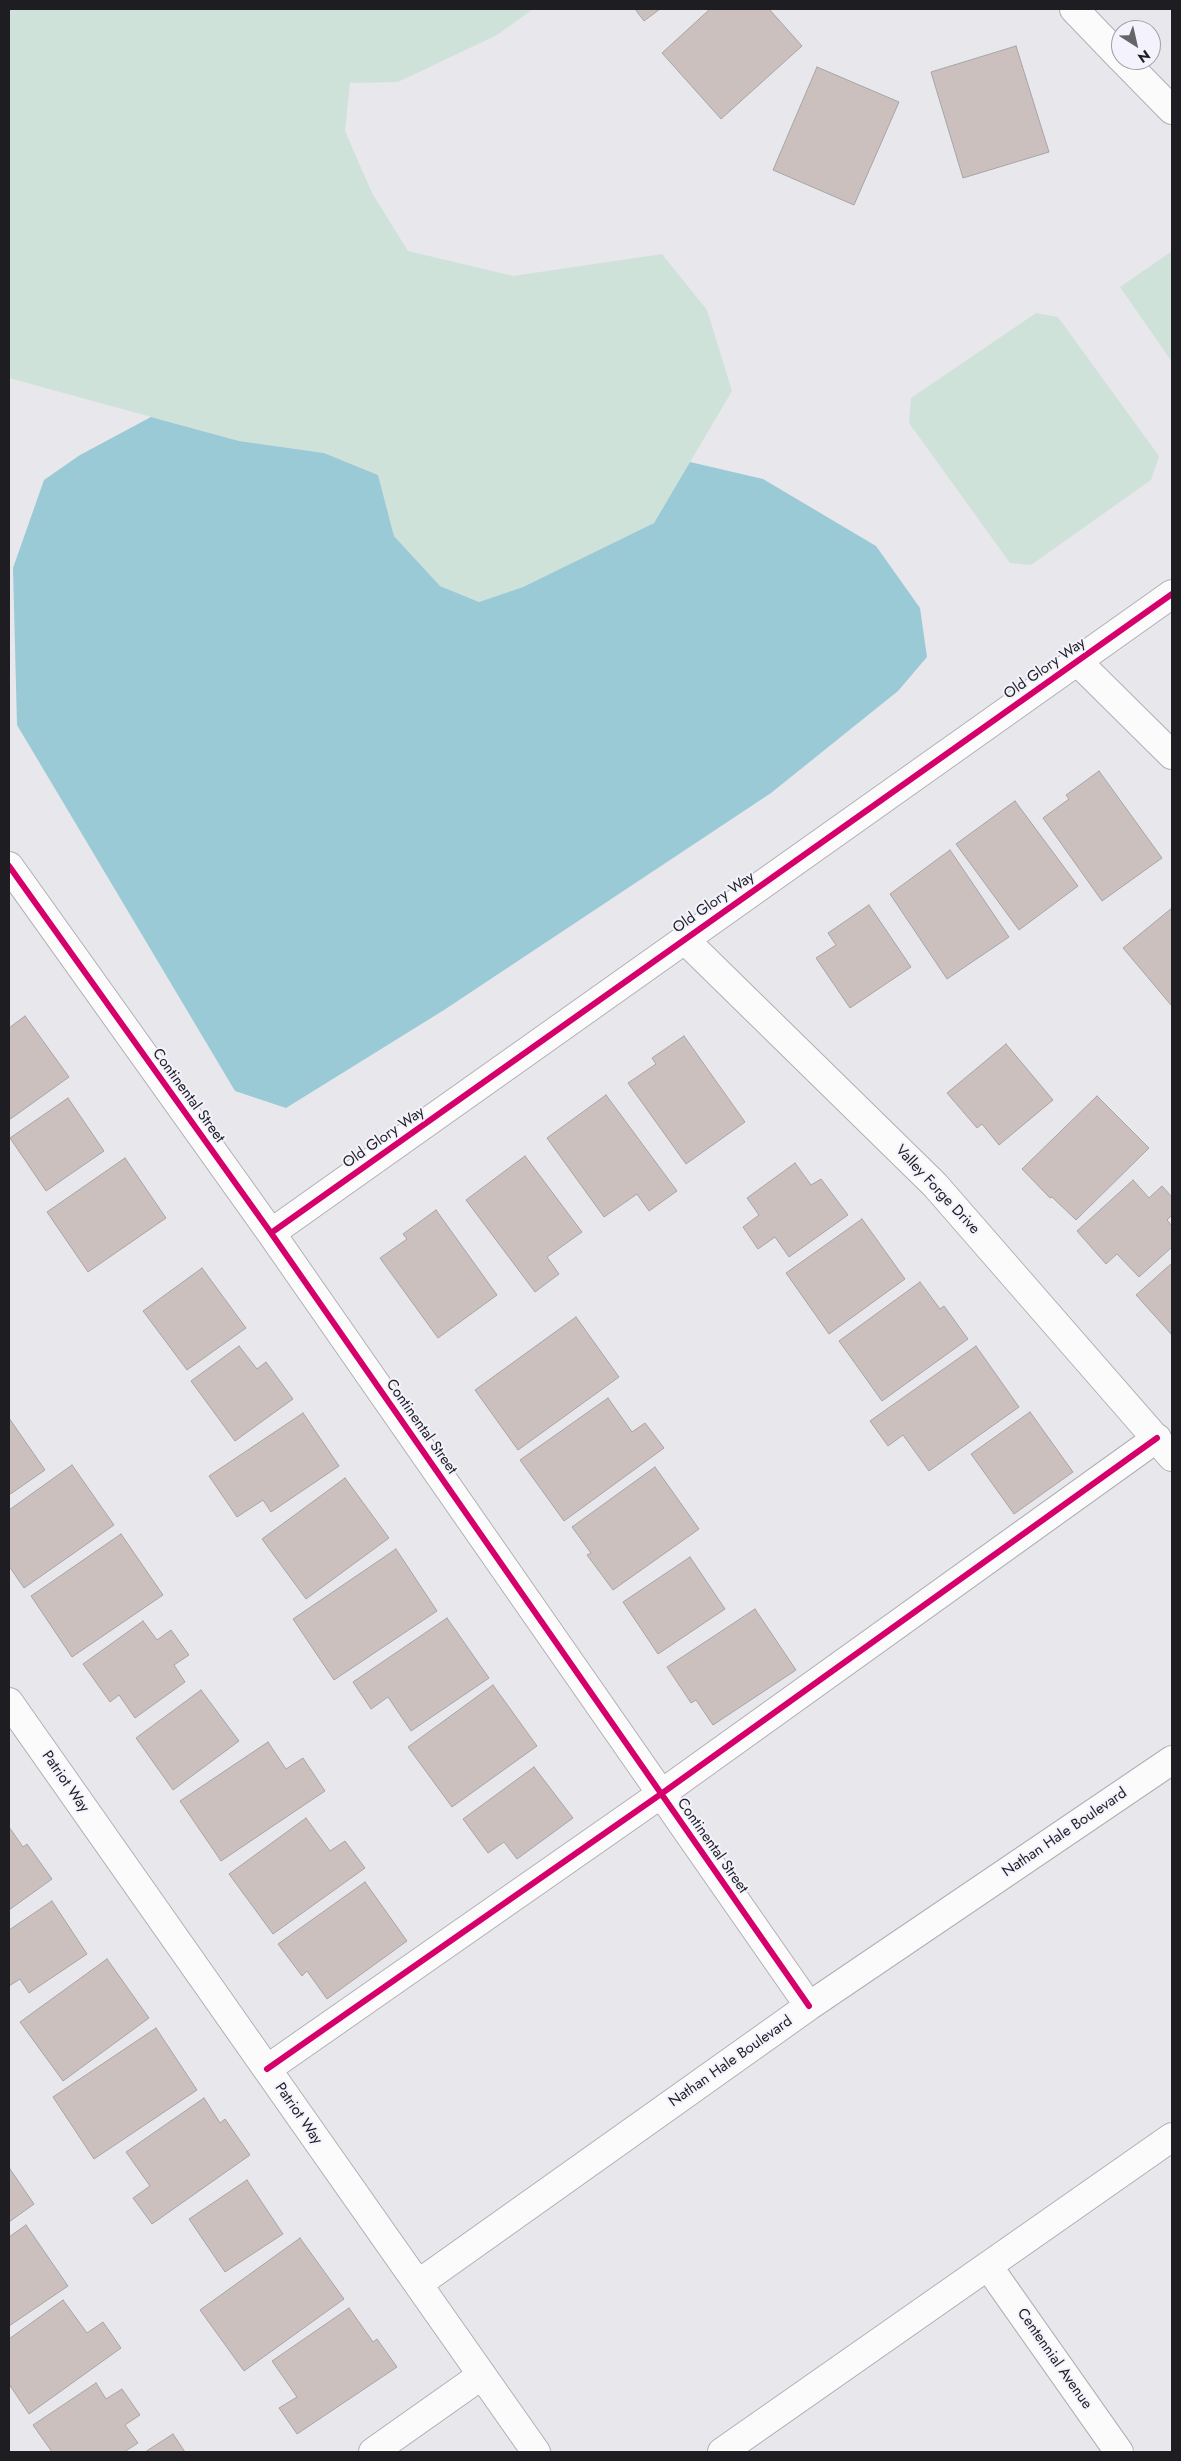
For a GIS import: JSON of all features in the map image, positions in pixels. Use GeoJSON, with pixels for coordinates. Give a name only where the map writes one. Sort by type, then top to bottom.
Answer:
{"type":"FeatureCollection","features":[{"type":"Feature","properties":{"kind":"street"},"geometry":{"type":"LineString","coordinates":[[1074,9],[1111,48]]}},
{"type":"Feature","properties":{"kind":"street"},"geometry":{"type":"LineString","coordinates":[[1133,70],[1172,110]]}},
{"type":"Feature","properties":{"kind":"street","name":"Old Glory Way"},"geometry":{"type":"LineString","coordinates":[[271,1233],[1172,594]]}},
{"type":"Feature","properties":{"kind":"street"},"geometry":{"type":"LineString","coordinates":[[1077,661],[1172,755]]}},
{"type":"Feature","properties":{"kind":"street","name":"Continental Street"},"geometry":{"type":"LineString","coordinates":[[9,866],[271,1233],[809,2006]]}},
{"type":"Feature","properties":{"kind":"street","name":"Valley Forge Drive"},"geometry":{"type":"LineString","coordinates":[[685,940],[935,1185],[1165,1447]]}},
{"type":"Feature","properties":{"kind":"street"},"geometry":{"type":"LineString","coordinates":[[267,2069],[661,1794],[1165,1447]]}},
{"type":"Feature","properties":{"kind":"street","name":"Patriot Way"},"geometry":{"type":"LineString","coordinates":[[9,1702],[535,2452]]}},
{"type":"Feature","properties":{"kind":"street","name":"Nathan Hale Boulevard"},"geometry":{"type":"LineString","coordinates":[[418,2284],[809,2006],[1172,1760]]}},
{"type":"Feature","properties":{"kind":"street"},"geometry":{"type":"LineString","coordinates":[[722,2452],[1172,2137]]}},
{"type":"Feature","properties":{"kind":"street","name":"Centennial Avenue"},"geometry":{"type":"LineString","coordinates":[[988,2266],[1120,2452]]}},
{"type":"Feature","properties":{"kind":"street"},"geometry":{"type":"LineString","coordinates":[[373,2452],[482,2375]]}},
{"type":"Feature","properties":{"kind":"green space"},"geometry":{"type":"Polygon","coordinates":[[[9,9],[533,9],[497,35],[398,82],[350,83],[345,131],[372,193],[408,251],[513,276],[662,254],[707,310],[732,391],[654,523],[523,587],[479,602],[440,586],[394,536],[378,475],[324,453],[239,441],[9,378],[9,9]]]}},
{"type":"Feature","properties":{"kind":"green space"},"geometry":{"type":"Polygon","coordinates":[[[1172,251],[1172,362],[1120,287],[1172,251]]]}},
{"type":"Feature","properties":{"kind":"green space"},"geometry":{"type":"Polygon","coordinates":[[[1036,313],[1058,317],[1159,456],[1151,480],[1031,565],[1010,563],[909,423],[911,398],[1036,313]]]}},
{"type":"Feature","properties":{"kind":"water"},"geometry":{"type":"Polygon","coordinates":[[[151,417],[239,441],[324,453],[378,475],[394,536],[440,586],[479,602],[523,587],[654,523],[690,462],[763,479],[876,546],[920,608],[927,657],[898,691],[771,793],[444,1010],[286,1108],[235,1091],[17,725],[13,568],[44,480],[80,455],[151,417]]]}},
{"type":"Feature","properties":{"kind":"building"},"geometry":{"type":"Polygon","coordinates":[[[635,9],[660,9],[644,21],[635,9]]]}},
{"type":"Feature","properties":{"kind":"building"},"geometry":{"type":"Polygon","coordinates":[[[710,9],[769,9],[802,46],[721,119],[662,53],[710,9]]]}},
{"type":"Feature","properties":{"kind":"building"},"geometry":{"type":"Polygon","coordinates":[[[1016,46],[1049,152],[963,178],[931,72],[1016,46]]]}},
{"type":"Feature","properties":{"kind":"building"},"geometry":{"type":"Polygon","coordinates":[[[817,67],[899,102],[854,205],[773,170],[817,67]]]}},
{"type":"Feature","properties":{"kind":"building"},"geometry":{"type":"Polygon","coordinates":[[[1099,771],[1162,858],[1102,901],[1043,818],[1069,799],[1066,795],[1099,771]]]}},
{"type":"Feature","properties":{"kind":"building"},"geometry":{"type":"Polygon","coordinates":[[[1015,801],[1078,886],[1019,930],[956,844],[1015,801]]]}},
{"type":"Feature","properties":{"kind":"building"},"geometry":{"type":"Polygon","coordinates":[[[950,850],[1009,937],[947,979],[890,894],[950,850]]]}},
{"type":"Feature","properties":{"kind":"building"},"geometry":{"type":"Polygon","coordinates":[[[869,905],[911,967],[850,1008],[816,958],[836,945],[828,933],[869,905]]]}},
{"type":"Feature","properties":{"kind":"building"},"geometry":{"type":"Polygon","coordinates":[[[1172,908],[1172,1004],[1171,1005],[1123,948],[1172,908]]]}},
{"type":"Feature","properties":{"kind":"building"},"geometry":{"type":"Polygon","coordinates":[[[25,1016],[69,1077],[9,1120],[9,1028],[25,1016]]]}},
{"type":"Feature","properties":{"kind":"building"},"geometry":{"type":"Polygon","coordinates":[[[684,1036],[745,1122],[686,1164],[628,1083],[656,1064],[652,1058],[684,1036]]]}},
{"type":"Feature","properties":{"kind":"building"},"geometry":{"type":"Polygon","coordinates":[[[1006,1044],[1053,1100],[999,1145],[982,1124],[977,1128],[947,1093],[1006,1044]]]}},
{"type":"Feature","properties":{"kind":"building"},"geometry":{"type":"Polygon","coordinates":[[[606,1095],[677,1191],[649,1211],[637,1194],[604,1217],[547,1138],[606,1095]]]}},
{"type":"Feature","properties":{"kind":"building"},"geometry":{"type":"Polygon","coordinates":[[[1097,1096],[1149,1148],[1076,1220],[1052,1197],[1050,1198],[1022,1169],[1097,1096]]]}},
{"type":"Feature","properties":{"kind":"building"},"geometry":{"type":"Polygon","coordinates":[[[68,1098],[104,1151],[46,1191],[10,1138],[68,1098]]]}},
{"type":"Feature","properties":{"kind":"building"},"geometry":{"type":"Polygon","coordinates":[[[525,1156],[582,1232],[547,1257],[559,1274],[535,1292],[466,1200],[525,1156]]]}},
{"type":"Feature","properties":{"kind":"building"},"geometry":{"type":"Polygon","coordinates":[[[125,1158],[166,1218],[88,1272],[47,1212],[125,1158]]]}},
{"type":"Feature","properties":{"kind":"building"},"geometry":{"type":"Polygon","coordinates":[[[795,1163],[811,1185],[821,1179],[848,1215],[789,1257],[775,1237],[758,1249],[743,1227],[759,1215],[747,1198],[795,1163]]]}},
{"type":"Feature","properties":{"kind":"building"},"geometry":{"type":"Polygon","coordinates":[[[1133,1180],[1149,1198],[1162,1186],[1172,1197],[1172,1215],[1167,1220],[1172,1226],[1172,1247],[1139,1277],[1117,1254],[1106,1264],[1077,1231],[1133,1180]]]}},
{"type":"Feature","properties":{"kind":"building"},"geometry":{"type":"Polygon","coordinates":[[[436,1210],[497,1295],[438,1338],[380,1258],[407,1239],[403,1234],[436,1210]]]}},
{"type":"Feature","properties":{"kind":"building"},"geometry":{"type":"Polygon","coordinates":[[[862,1219],[905,1279],[829,1334],[786,1273],[862,1219]]]}},
{"type":"Feature","properties":{"kind":"building"},"geometry":{"type":"Polygon","coordinates":[[[1172,1263],[1172,1335],[1136,1295],[1172,1263]]]}},
{"type":"Feature","properties":{"kind":"building"},"geometry":{"type":"Polygon","coordinates":[[[202,1268],[246,1328],[187,1370],[143,1311],[202,1268]]]}},
{"type":"Feature","properties":{"kind":"building"},"geometry":{"type":"Polygon","coordinates":[[[920,1282],[940,1309],[944,1306],[968,1339],[882,1401],[839,1341],[920,1282]]]}},
{"type":"Feature","properties":{"kind":"building"},"geometry":{"type":"Polygon","coordinates":[[[576,1317],[619,1377],[518,1450],[475,1390],[576,1317]]]}},
{"type":"Feature","properties":{"kind":"building"},"geometry":{"type":"Polygon","coordinates":[[[239,1346],[257,1369],[266,1362],[293,1399],[235,1441],[191,1381],[239,1346]]]}},
{"type":"Feature","properties":{"kind":"building"},"geometry":{"type":"Polygon","coordinates":[[[976,1346],[1019,1407],[929,1471],[903,1435],[888,1446],[870,1421],[976,1346]]]}},
{"type":"Feature","properties":{"kind":"building"},"geometry":{"type":"Polygon","coordinates":[[[608,1398],[632,1432],[645,1423],[664,1448],[564,1521],[520,1460],[608,1398]]]}},
{"type":"Feature","properties":{"kind":"building"},"geometry":{"type":"Polygon","coordinates":[[[1030,1412],[1073,1472],[1014,1514],[971,1454],[1030,1412]]]}},
{"type":"Feature","properties":{"kind":"building"},"geometry":{"type":"Polygon","coordinates":[[[303,1413],[339,1466],[271,1512],[263,1500],[237,1517],[209,1476],[303,1413]]]}},
{"type":"Feature","properties":{"kind":"building"},"geometry":{"type":"Polygon","coordinates":[[[9,1418],[45,1470],[9,1495],[9,1418]]]}},
{"type":"Feature","properties":{"kind":"building"},"geometry":{"type":"Polygon","coordinates":[[[72,1465],[114,1525],[24,1588],[9,1566],[9,1510],[72,1465]]]}},
{"type":"Feature","properties":{"kind":"building"},"geometry":{"type":"Polygon","coordinates":[[[655,1467],[699,1529],[613,1590],[587,1555],[591,1553],[572,1527],[655,1467]]]}},
{"type":"Feature","properties":{"kind":"building"},"geometry":{"type":"Polygon","coordinates":[[[345,1478],[389,1538],[306,1599],[262,1539],[345,1478]]]}},
{"type":"Feature","properties":{"kind":"building"},"geometry":{"type":"Polygon","coordinates":[[[121,1534],[163,1595],[72,1657],[31,1596],[121,1534]]]}},
{"type":"Feature","properties":{"kind":"building"},"geometry":{"type":"Polygon","coordinates":[[[396,1549],[437,1611],[334,1680],[293,1619],[396,1549]]]}},
{"type":"Feature","properties":{"kind":"building"},"geometry":{"type":"Polygon","coordinates":[[[690,1557],[725,1609],[658,1654],[623,1602],[690,1557]]]}},
{"type":"Feature","properties":{"kind":"building"},"geometry":{"type":"Polygon","coordinates":[[[755,1609],[796,1670],[713,1725],[696,1700],[691,1703],[667,1667],[755,1609]]]}},
{"type":"Feature","properties":{"kind":"building"},"geometry":{"type":"Polygon","coordinates":[[[447,1618],[489,1678],[411,1731],[388,1697],[371,1709],[353,1682],[447,1618]]]}},
{"type":"Feature","properties":{"kind":"building"},"geometry":{"type":"Polygon","coordinates":[[[143,1621],[157,1640],[171,1630],[189,1655],[174,1665],[185,1682],[135,1718],[119,1695],[110,1702],[83,1664],[143,1621]]]}},
{"type":"Feature","properties":{"kind":"building"},"geometry":{"type":"Polygon","coordinates":[[[493,1685],[537,1746],[452,1807],[408,1747],[493,1685]]]}},
{"type":"Feature","properties":{"kind":"building"},"geometry":{"type":"Polygon","coordinates":[[[201,1690],[239,1741],[173,1790],[136,1738],[201,1690]]]}},
{"type":"Feature","properties":{"kind":"building"},"geometry":{"type":"Polygon","coordinates":[[[268,1742],[286,1769],[303,1758],[325,1791],[221,1861],[180,1801],[268,1742]]]}},
{"type":"Feature","properties":{"kind":"building"},"geometry":{"type":"Polygon","coordinates":[[[534,1767],[573,1818],[517,1859],[504,1842],[488,1853],[463,1819],[534,1767]]]}},
{"type":"Feature","properties":{"kind":"building"},"geometry":{"type":"Polygon","coordinates":[[[306,1818],[330,1851],[345,1841],[365,1868],[273,1934],[229,1874],[306,1818]]]}},
{"type":"Feature","properties":{"kind":"building"},"geometry":{"type":"Polygon","coordinates":[[[9,1827],[23,1847],[27,1844],[52,1879],[9,1910],[9,1827]]]}},
{"type":"Feature","properties":{"kind":"building"},"geometry":{"type":"Polygon","coordinates":[[[365,1882],[407,1941],[327,1999],[307,1971],[302,1976],[278,1944],[365,1882]]]}},
{"type":"Feature","properties":{"kind":"building"},"geometry":{"type":"Polygon","coordinates":[[[52,1901],[87,1954],[29,1993],[20,1979],[9,1986],[9,1930],[52,1901]]]}},
{"type":"Feature","properties":{"kind":"building"},"geometry":{"type":"Polygon","coordinates":[[[107,1959],[149,2018],[63,2081],[20,2022],[107,1959]]]}},
{"type":"Feature","properties":{"kind":"building"},"geometry":{"type":"Polygon","coordinates":[[[156,2028],[197,2090],[94,2159],[53,2097],[156,2028]]]}},
{"type":"Feature","properties":{"kind":"building"},"geometry":{"type":"Polygon","coordinates":[[[204,2098],[220,2123],[225,2119],[250,2155],[152,2224],[133,2198],[150,2186],[126,2152],[204,2098]]]}},
{"type":"Feature","properties":{"kind":"building"},"geometry":{"type":"Polygon","coordinates":[[[9,2170],[34,2204],[9,2222],[9,2170]]]}},
{"type":"Feature","properties":{"kind":"building"},"geometry":{"type":"Polygon","coordinates":[[[247,2180],[283,2234],[225,2272],[189,2219],[247,2180]]]}},
{"type":"Feature","properties":{"kind":"building"},"geometry":{"type":"Polygon","coordinates":[[[26,2225],[68,2286],[9,2326],[9,2237],[26,2225]]]}},
{"type":"Feature","properties":{"kind":"building"},"geometry":{"type":"Polygon","coordinates":[[[300,2238],[344,2299],[244,2371],[200,2310],[300,2238]]]}},
{"type":"Feature","properties":{"kind":"building"},"geometry":{"type":"Polygon","coordinates":[[[63,2300],[87,2333],[103,2322],[121,2348],[29,2414],[9,2384],[9,2339],[63,2300]]]}},
{"type":"Feature","properties":{"kind":"building"},"geometry":{"type":"Polygon","coordinates":[[[349,2308],[373,2342],[377,2339],[397,2367],[297,2434],[279,2408],[297,2397],[272,2361],[349,2308]]]}},
{"type":"Feature","properties":{"kind":"building"},"geometry":{"type":"Polygon","coordinates":[[[96,2383],[106,2399],[122,2389],[140,2415],[125,2425],[138,2443],[124,2452],[52,2452],[33,2425],[96,2383]]]}},
{"type":"Feature","properties":{"kind":"building"},"geometry":{"type":"Polygon","coordinates":[[[173,2434],[185,2452],[145,2452],[173,2434]]]}},
{"type":"Feature","properties":{"kind":"cycle path"},"geometry":{"type":"LineString","coordinates":[[271,1233],[1172,594]]}},
{"type":"Feature","properties":{"kind":"cycle path"},"geometry":{"type":"LineString","coordinates":[[9,866],[271,1233],[809,2006]]}},
{"type":"Feature","properties":{"kind":"cycle path"},"geometry":{"type":"LineString","coordinates":[[267,2069],[661,1794],[1157,1438]]}}]}
